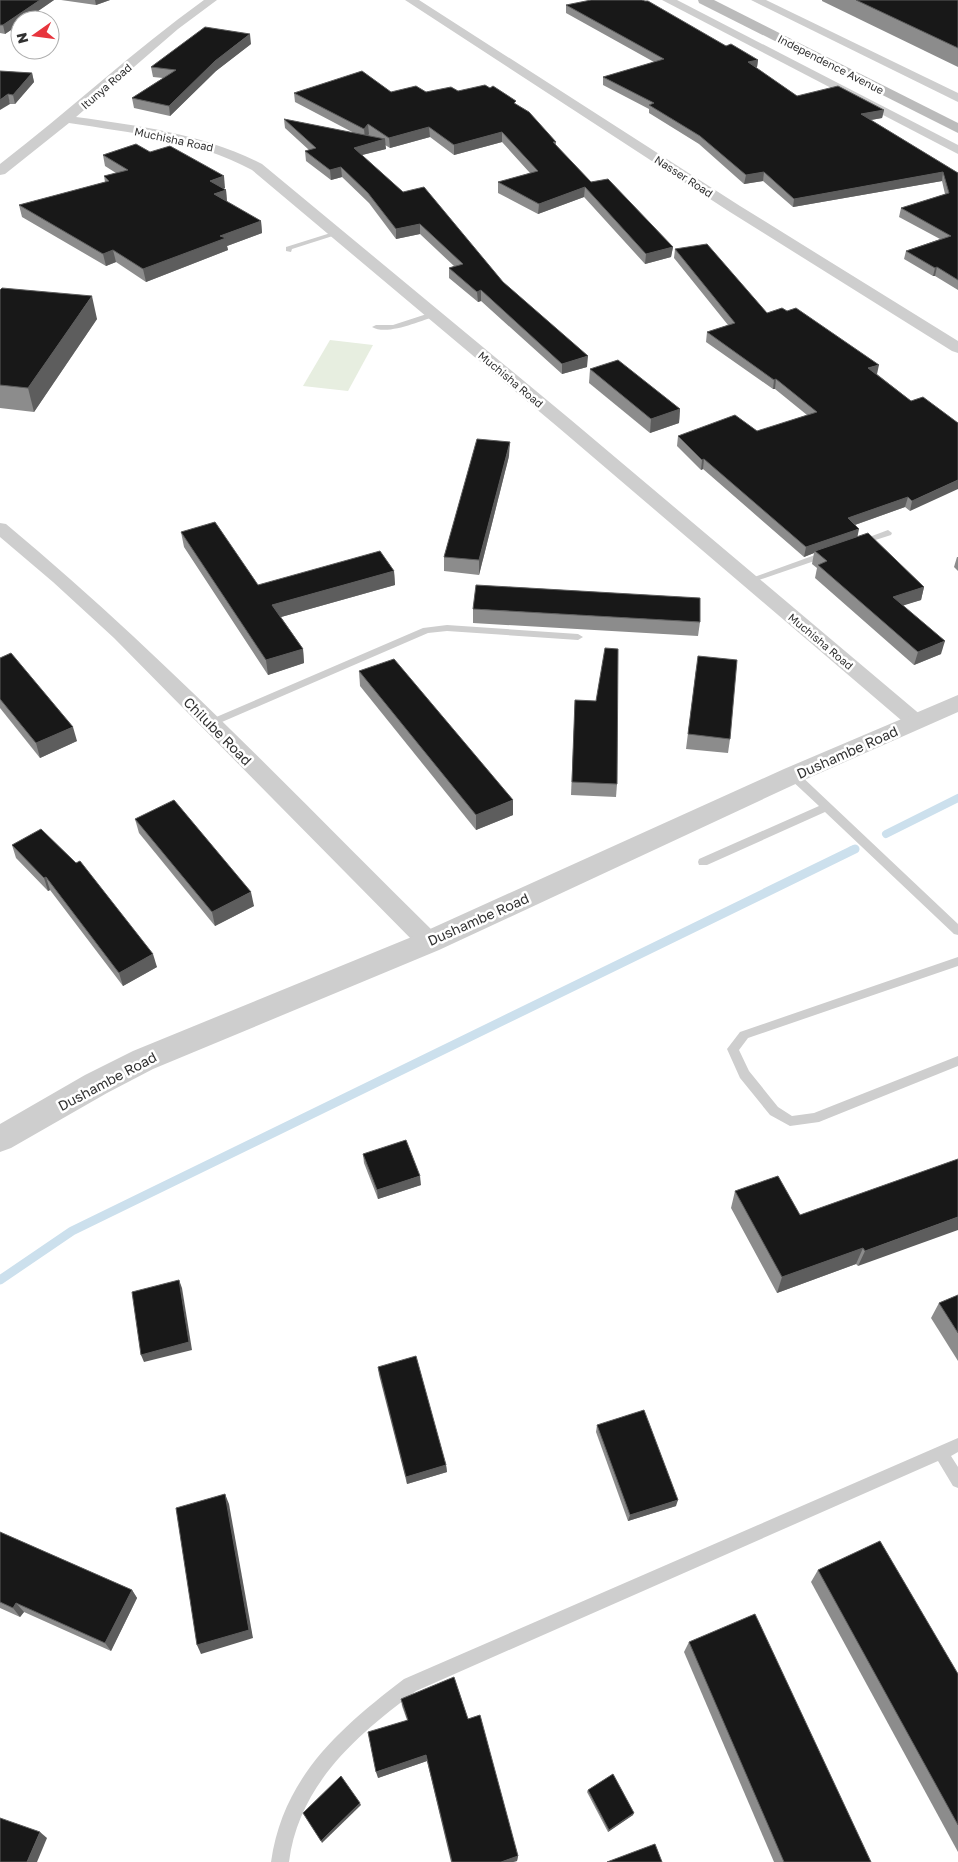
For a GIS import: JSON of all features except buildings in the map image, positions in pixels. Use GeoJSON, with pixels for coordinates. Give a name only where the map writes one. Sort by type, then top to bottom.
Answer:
{"type":"FeatureCollection","features":[{"type":"Feature","properties":{"kind":"main road","name":"Independence Avenue"},"geometry":{"type":"LineString","coordinates":[[704,0],[958,129]]}},
{"type":"Feature","properties":{"kind":"main road","name":"Independence Avenue"},"geometry":{"type":"LineString","coordinates":[[726,0],[958,116]]}},
{"type":"Feature","properties":{"kind":"street","name":"Itunya Road"},"geometry":{"type":"LineString","coordinates":[[0,171],[66,119],[174,27],[211,0]]}},
{"type":"Feature","properties":{"kind":"street","name":"Nasser Road"},"geometry":{"type":"LineString","coordinates":[[412,0],[735,209],[958,348]]}},
{"type":"Feature","properties":{"kind":"street"},"geometry":{"type":"LineString","coordinates":[[668,0],[958,150]]}},
{"type":"Feature","properties":{"kind":"street"},"geometry":{"type":"LineString","coordinates":[[757,0],[958,98]]}},
{"type":"Feature","properties":{"kind":"street","name":"Muchisha Road"},"geometry":{"type":"LineString","coordinates":[[66,119],[164,134],[230,152],[257,167],[750,580],[915,721]]}},
{"type":"Feature","properties":{"kind":"street","name":"Chilube Road"},"geometry":{"type":"LineString","coordinates":[[0,528],[60,578],[121,634],[429,942]]}},
{"type":"Feature","properties":{"kind":"street","name":"Dushambe Road"},"geometry":{"type":"LineString","coordinates":[[0,1139],[96,1084],[143,1060],[429,942],[793,775],[958,702]]}},
{"type":"Feature","properties":{"kind":"lane"},"geometry":{"type":"LineString","coordinates":[[288,251],[288,248],[295,245],[337,233]]}},
{"type":"Feature","properties":{"kind":"lane"},"geometry":{"type":"LineString","coordinates":[[376,327],[394,327],[433,314]]}},
{"type":"Feature","properties":{"kind":"lane"},"geometry":{"type":"LineString","coordinates":[[851,546],[888,533]]}},
{"type":"Feature","properties":{"kind":"lane"},"geometry":{"type":"LineString","coordinates":[[750,580],[833,552]]}},
{"type":"Feature","properties":{"kind":"lane"},"geometry":{"type":"LineString","coordinates":[[211,723],[426,630],[447,628],[578,637]]}},
{"type":"Feature","properties":{"kind":"lane"},"geometry":{"type":"LineString","coordinates":[[793,775],[958,931]]}},
{"type":"Feature","properties":{"kind":"lane"},"geometry":{"type":"LineString","coordinates":[[703,862],[826,807]]}},
{"type":"Feature","properties":{"kind":"lane"},"geometry":{"type":"LineString","coordinates":[[958,961],[744,1035],[734,1049],[744,1074],[774,1111],[790,1121],[815,1118],[958,1061]]}},
{"type":"Feature","properties":{"kind":"lane"},"geometry":{"type":"LineString","coordinates":[[280,1862],[280,1850],[286,1828],[316,1774],[340,1743],[369,1716],[410,1685],[942,1455],[958,1445]]}},
{"type":"Feature","properties":{"kind":"lane"},"geometry":{"type":"LineString","coordinates":[[942,1455],[958,1481]]}},
{"type":"Feature","properties":{"kind":"shaded area"},"geometry":{"type":"Polygon","coordinates":[[[330,340],[373,345],[348,391],[303,386],[330,340]]]}},
{"type":"Feature","properties":{"kind":"waterway"},"geometry":{"type":"LineString","coordinates":[[886,834],[958,798]]}},
{"type":"Feature","properties":{"kind":"waterway"},"geometry":{"type":"LineString","coordinates":[[0,1280],[72,1231],[855,849],[852,850]]}}]}
